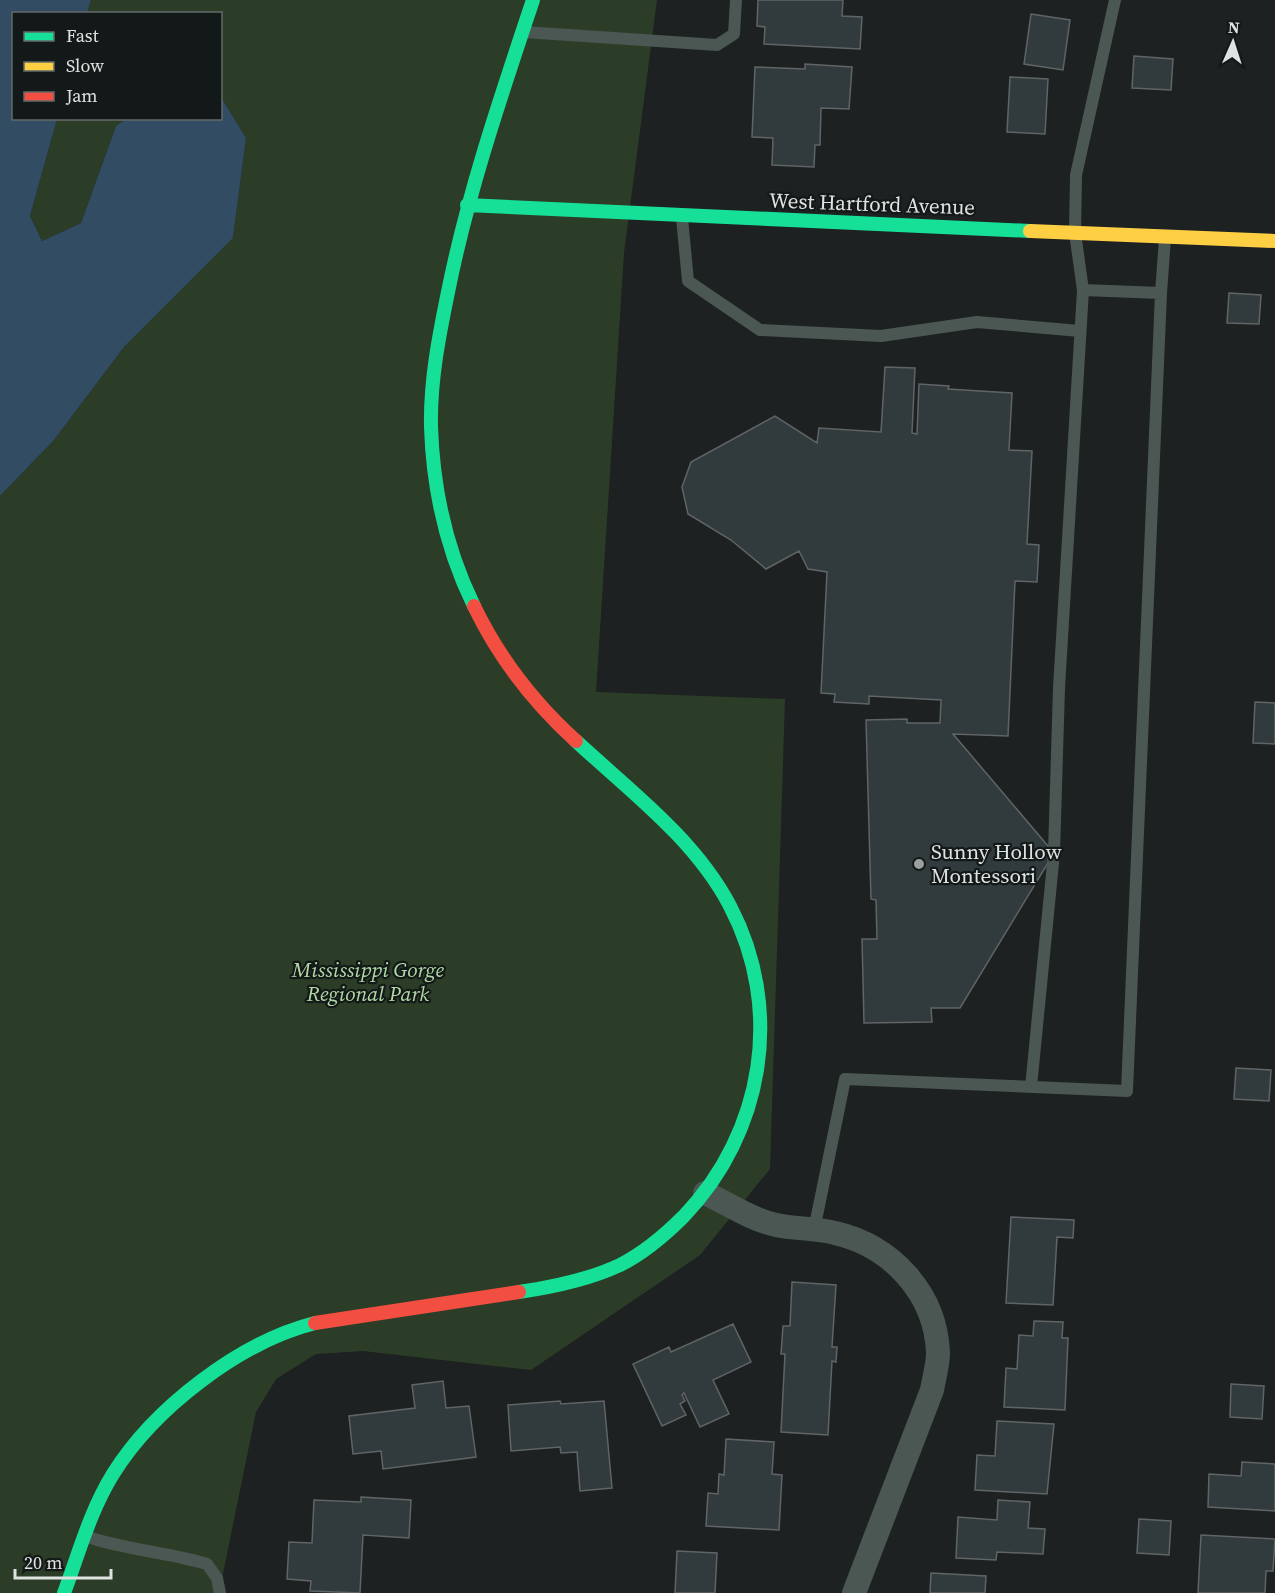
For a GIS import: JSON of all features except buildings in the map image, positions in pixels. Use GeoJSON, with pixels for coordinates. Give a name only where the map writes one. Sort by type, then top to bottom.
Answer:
{"type":"FeatureCollection","features":[{"type":"Feature","properties":{"kind":"street"},"geometry":{"type":"LineString","coordinates":[[64,1593],[85,1536],[115,1471],[146,1434],[217,1370],[244,1352],[287,1331],[334,1318],[559,1288],[603,1274],[641,1254],[672,1231],[705,1193],[728,1159],[746,1118],[757,1080],[761,1033],[760,1001],[753,957],[724,893],[709,870],[633,792],[550,716],[516,676],[482,622],[462,580],[448,541],[440,504],[431,427],[438,346],[467,206],[533,0]]}},
{"type":"Feature","properties":{"kind":"street","name":"West Hartford Avenue"},"geometry":{"type":"LineString","coordinates":[[467,206],[1275,242]]}},
{"type":"Feature","properties":{"kind":"street"},"geometry":{"type":"LineString","coordinates":[[705,1193],[774,1224],[861,1241],[888,1256],[904,1271],[928,1308],[938,1355],[932,1390],[854,1593]]}},
{"type":"Feature","properties":{"kind":"lane"},"geometry":{"type":"LineString","coordinates":[[522,32],[717,45],[734,34],[736,0]]}},
{"type":"Feature","properties":{"kind":"lane"},"geometry":{"type":"LineString","coordinates":[[1031,1087],[1054,854],[1059,688],[1083,290],[1075,232],[1076,175],[1115,0]]}},
{"type":"Feature","properties":{"kind":"lane"},"geometry":{"type":"LineString","coordinates":[[682,217],[688,281],[760,330],[881,336],[977,322],[1080,331]]}},
{"type":"Feature","properties":{"kind":"lane"},"geometry":{"type":"LineString","coordinates":[[814,1230],[845,1079],[1127,1091],[1165,238]]}},
{"type":"Feature","properties":{"kind":"lane"},"geometry":{"type":"LineString","coordinates":[[1083,290],[1161,293]]}},
{"type":"Feature","properties":{"kind":"lane"},"geometry":{"type":"LineString","coordinates":[[85,1536],[110,1545],[173,1554],[207,1564],[217,1578],[220,1593]]}},
{"type":"Feature","properties":{"kind":"green space","name":"Mississippi Gorge Regional Park"},"geometry":{"type":"Polygon","coordinates":[[[91,0],[657,0],[624,253],[596,692],[785,699],[770,1169],[700,1255],[531,1370],[363,1351],[316,1354],[276,1379],[256,1412],[219,1593],[0,1593],[0,496],[54,440],[124,347],[233,238],[246,138],[222,99],[222,12],[87,12],[91,0]]]}},
{"type":"Feature","properties":{"kind":"green space"},"geometry":{"type":"Polygon","coordinates":[[[57,120],[125,120],[116,126],[81,223],[42,241],[30,216],[57,120]]]}},
{"type":"Feature","properties":{"kind":"water"},"geometry":{"type":"Polygon","coordinates":[[[0,0],[91,0],[87,12],[12,12],[12,120],[57,120],[30,216],[42,241],[81,223],[116,126],[125,120],[222,120],[222,99],[246,138],[233,238],[124,347],[54,440],[0,496],[0,0]]]}},
{"type":"Feature","properties":{"kind":"traffic: fast"},"geometry":{"type":"LineString","coordinates":[[474,606],[456,563],[438,496],[431,427],[434,376],[438,342],[465,218],[486,144],[533,0]]}},
{"type":"Feature","properties":{"kind":"traffic: fast"},"geometry":{"type":"LineString","coordinates":[[467,205],[1030,231]]}},
{"type":"Feature","properties":{"kind":"traffic: fast"},"geometry":{"type":"LineString","coordinates":[[519,1292],[571,1282],[620,1265],[646,1249],[677,1223],[711,1183],[733,1147],[748,1108],[757,1068],[760,1027],[757,986],[747,945],[730,906],[716,882],[680,838],[576,741]]}},
{"type":"Feature","properties":{"kind":"traffic: fast"},"geometry":{"type":"LineString","coordinates":[[64,1593],[91,1517],[105,1488],[130,1449],[151,1425],[175,1402],[229,1362],[286,1332],[315,1323]]}},
{"type":"Feature","properties":{"kind":"traffic: slow"},"geometry":{"type":"LineString","coordinates":[[1030,231],[1275,241]]}},
{"type":"Feature","properties":{"kind":"traffic: jam"},"geometry":{"type":"LineString","coordinates":[[474,606],[494,644],[518,678],[545,711],[576,741]]}},
{"type":"Feature","properties":{"kind":"traffic: jam"},"geometry":{"type":"LineString","coordinates":[[315,1323],[519,1292]]}},
{"type":"Feature","properties":{"kind":"place","name":"Sunny Hollow Montessori"},"geometry":{"type":"Point","coordinates":[919,864]}}]}
